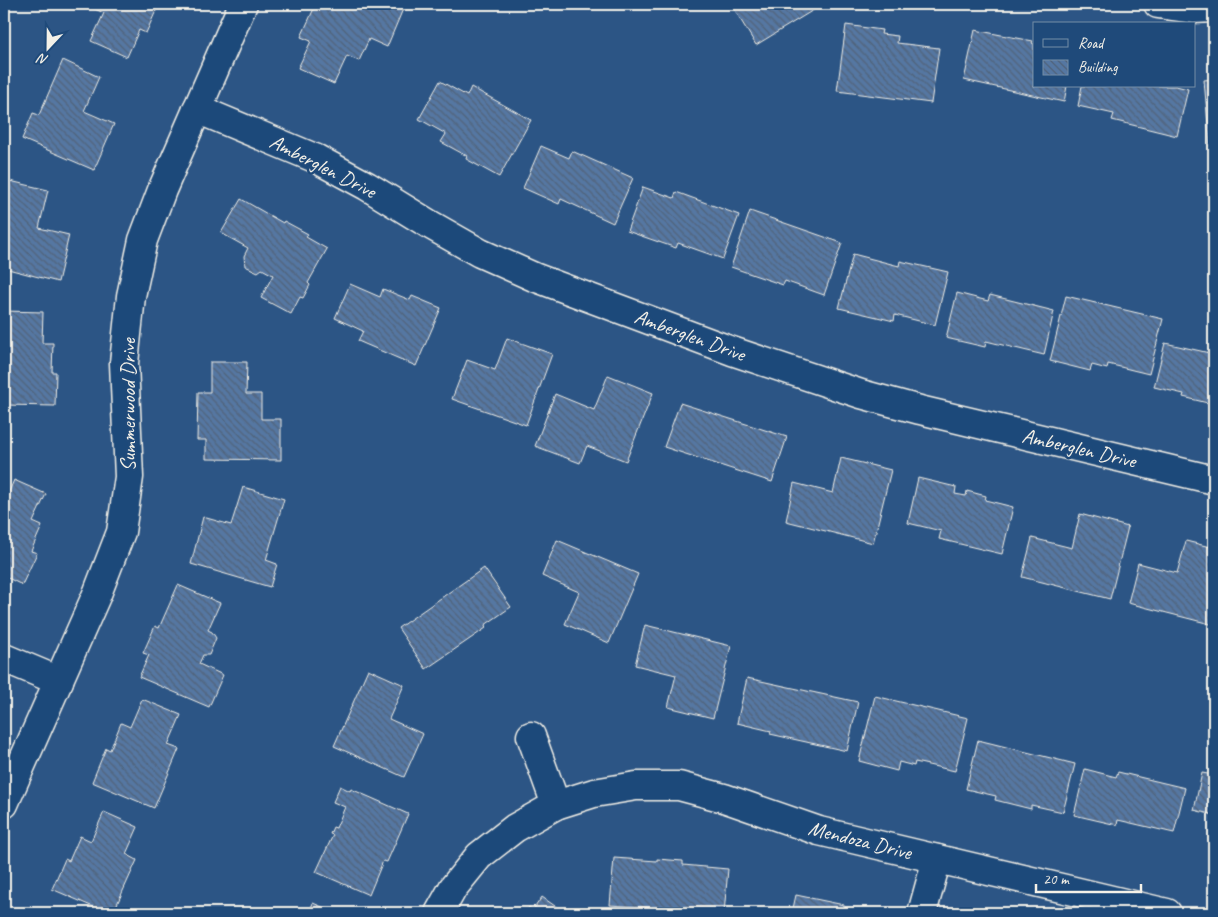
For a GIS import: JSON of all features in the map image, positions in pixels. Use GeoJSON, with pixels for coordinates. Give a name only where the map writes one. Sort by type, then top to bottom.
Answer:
{"type":"FeatureCollection","features":[{"type":"Feature","properties":{"kind":"street","name":"Summerwood Drive"},"geometry":{"type":"LineString","coordinates":[[4,804],[97,594],[121,532],[130,477],[124,363],[131,296],[143,240],[196,109],[243,4]]}},
{"type":"Feature","properties":{"kind":"street"},"geometry":{"type":"LineString","coordinates":[[1158,4],[1193,9],[1214,8]]}},
{"type":"Feature","properties":{"kind":"street","name":"Amberglen Drive"},"geometry":{"type":"LineString","coordinates":[[196,109],[317,159],[367,186],[428,224],[480,253],[534,277],[732,351],[860,394],[1214,480]]}},
{"type":"Feature","properties":{"kind":"street"},"geometry":{"type":"LineString","coordinates":[[4,658],[59,681]]}},
{"type":"Feature","properties":{"kind":"street"},"geometry":{"type":"LineString","coordinates":[[532,736],[556,804]]}},
{"type":"Feature","properties":{"kind":"street","name":"Mendoza Drive"},"geometry":{"type":"LineString","coordinates":[[439,913],[452,888],[478,856],[515,828],[556,804],[594,793],[636,786],[679,786],[724,798],[820,832],[1167,913]]}},
{"type":"Feature","properties":{"kind":"street"},"geometry":{"type":"LineString","coordinates":[[922,913],[937,860]]}},
{"type":"Feature","properties":{"kind":"building"},"geometry":{"type":"Polygon","coordinates":[[[92,4],[159,4],[146,33],[139,30],[127,57],[91,41],[104,13],[90,7],[92,4]]]}},
{"type":"Feature","properties":{"kind":"building"},"geometry":{"type":"Polygon","coordinates":[[[316,4],[391,4],[403,9],[387,47],[369,39],[359,61],[347,56],[334,84],[298,68],[311,41],[301,37],[316,4]]]}},
{"type":"Feature","properties":{"kind":"building"},"geometry":{"type":"Polygon","coordinates":[[[731,4],[818,4],[820,6],[756,45],[731,4]]]}},
{"type":"Feature","properties":{"kind":"building"},"geometry":{"type":"Polygon","coordinates":[[[846,25],[882,30],[881,34],[898,36],[897,43],[939,48],[931,103],[837,91],[846,25]]]}},
{"type":"Feature","properties":{"kind":"building"},"geometry":{"type":"Polygon","coordinates":[[[975,30],[1033,41],[1033,88],[1067,88],[1064,102],[964,80],[975,30]]]}},
{"type":"Feature","properties":{"kind":"building"},"geometry":{"type":"Polygon","coordinates":[[[63,60],[99,77],[84,111],[114,124],[94,170],[22,139],[33,113],[39,115],[63,60]]]}},
{"type":"Feature","properties":{"kind":"building"},"geometry":{"type":"Polygon","coordinates":[[[1214,79],[1214,148],[1210,148],[1204,80],[1214,79]]]}},
{"type":"Feature","properties":{"kind":"building"},"geometry":{"type":"Polygon","coordinates":[[[440,81],[467,96],[471,87],[531,120],[499,177],[466,159],[467,156],[441,142],[446,134],[419,119],[440,81]]]}},
{"type":"Feature","properties":{"kind":"building"},"geometry":{"type":"Polygon","coordinates":[[[1082,88],[1188,89],[1177,136],[1112,120],[1114,114],[1078,106],[1082,88]]]}},
{"type":"Feature","properties":{"kind":"building"},"geometry":{"type":"Polygon","coordinates":[[[541,146],[569,158],[572,151],[633,178],[613,223],[561,199],[559,204],[523,188],[541,146]]]}},
{"type":"Feature","properties":{"kind":"building"},"geometry":{"type":"Polygon","coordinates":[[[10,181],[48,190],[39,228],[69,235],[58,282],[4,268],[4,205],[10,181]]]}},
{"type":"Feature","properties":{"kind":"building"},"geometry":{"type":"Polygon","coordinates":[[[643,187],[674,198],[676,192],[739,215],[723,259],[678,243],[676,248],[627,231],[643,187]]]}},
{"type":"Feature","properties":{"kind":"building"},"geometry":{"type":"Polygon","coordinates":[[[241,199],[283,223],[284,221],[308,234],[306,237],[327,249],[308,283],[310,285],[303,298],[300,297],[291,314],[261,298],[273,275],[262,269],[258,272],[245,266],[244,256],[248,248],[221,233],[241,199]]]}},
{"type":"Feature","properties":{"kind":"building"},"geometry":{"type":"Polygon","coordinates":[[[750,211],[842,243],[824,295],[785,281],[783,285],[731,267],[750,211]]]}},
{"type":"Feature","properties":{"kind":"building"},"geometry":{"type":"Polygon","coordinates":[[[853,254],[899,266],[900,261],[948,272],[935,325],[895,315],[894,321],[839,308],[853,254]]]}},
{"type":"Feature","properties":{"kind":"building"},"geometry":{"type":"Polygon","coordinates":[[[350,284],[380,297],[383,289],[410,300],[412,296],[441,308],[416,366],[358,341],[363,331],[335,318],[350,284]]]}},
{"type":"Feature","properties":{"kind":"building"},"geometry":{"type":"Polygon","coordinates":[[[957,293],[988,301],[990,295],[1054,311],[1044,355],[986,341],[985,347],[946,338],[957,293]]]}},
{"type":"Feature","properties":{"kind":"building"},"geometry":{"type":"Polygon","coordinates":[[[1066,296],[1163,319],[1149,374],[1108,364],[1107,369],[1092,365],[1090,371],[1050,361],[1066,296]]]}},
{"type":"Feature","properties":{"kind":"building"},"geometry":{"type":"Polygon","coordinates":[[[4,311],[43,312],[42,343],[53,343],[52,372],[56,372],[55,406],[4,405],[4,311]]]}},
{"type":"Feature","properties":{"kind":"building"},"geometry":{"type":"Polygon","coordinates":[[[507,338],[552,354],[526,425],[452,399],[467,360],[495,370],[507,338]]]}},
{"type":"Feature","properties":{"kind":"building"},"geometry":{"type":"Polygon","coordinates":[[[1165,343],[1214,354],[1214,403],[1183,397],[1184,394],[1154,387],[1165,343]]]}},
{"type":"Feature","properties":{"kind":"building"},"geometry":{"type":"Polygon","coordinates":[[[210,362],[247,362],[246,394],[261,394],[261,419],[281,419],[281,460],[206,459],[206,440],[197,440],[198,392],[210,392],[210,362]]]}},
{"type":"Feature","properties":{"kind":"building"},"geometry":{"type":"Polygon","coordinates":[[[608,375],[653,393],[626,461],[587,446],[580,463],[535,446],[555,394],[594,410],[608,375]]]}},
{"type":"Feature","properties":{"kind":"building"},"geometry":{"type":"Polygon","coordinates":[[[680,403],[787,437],[772,482],[664,447],[680,403]]]}},
{"type":"Feature","properties":{"kind":"building"},"geometry":{"type":"Polygon","coordinates":[[[841,458],[891,470],[873,543],[786,521],[794,483],[833,493],[841,458]]]}},
{"type":"Feature","properties":{"kind":"building"},"geometry":{"type":"Polygon","coordinates":[[[918,478],[956,487],[955,494],[966,496],[967,491],[986,496],[985,500],[1013,507],[1002,554],[939,539],[941,531],[908,523],[918,478]]]}},
{"type":"Feature","properties":{"kind":"building"},"geometry":{"type":"Polygon","coordinates":[[[14,480],[46,494],[33,522],[42,526],[31,551],[37,553],[22,585],[4,576],[4,503],[14,480]]]}},
{"type":"Feature","properties":{"kind":"building"},"geometry":{"type":"Polygon","coordinates":[[[243,487],[284,499],[266,560],[277,564],[270,587],[191,564],[203,517],[231,525],[243,487]]]}},
{"type":"Feature","properties":{"kind":"building"},"geometry":{"type":"Polygon","coordinates":[[[1080,514],[1128,527],[1110,599],[1022,577],[1032,538],[1072,548],[1080,514]]]}},
{"type":"Feature","properties":{"kind":"building"},"geometry":{"type":"Polygon","coordinates":[[[557,540],[638,574],[609,643],[565,624],[579,592],[542,576],[557,540]]]}},
{"type":"Feature","properties":{"kind":"building"},"geometry":{"type":"Polygon","coordinates":[[[1186,541],[1214,548],[1214,625],[1128,603],[1138,563],[1177,573],[1186,541]]]}},
{"type":"Feature","properties":{"kind":"building"},"geometry":{"type":"Polygon","coordinates":[[[484,568],[511,607],[485,625],[486,628],[426,669],[398,628],[484,568]]]}},
{"type":"Feature","properties":{"kind":"building"},"geometry":{"type":"Polygon","coordinates":[[[178,585],[220,603],[208,630],[216,638],[209,655],[203,655],[199,664],[223,675],[209,707],[139,677],[149,655],[143,653],[155,626],[159,628],[178,585]]]}},
{"type":"Feature","properties":{"kind":"building"},"geometry":{"type":"Polygon","coordinates":[[[645,625],[731,646],[713,718],[668,707],[676,675],[635,665],[645,625]]]}},
{"type":"Feature","properties":{"kind":"building"},"geometry":{"type":"Polygon","coordinates":[[[368,669],[404,685],[389,719],[423,734],[404,777],[334,746],[368,669]]]}},
{"type":"Feature","properties":{"kind":"building"},"geometry":{"type":"Polygon","coordinates":[[[747,678],[858,702],[847,751],[770,734],[771,731],[737,723],[747,678]]]}},
{"type":"Feature","properties":{"kind":"building"},"geometry":{"type":"Polygon","coordinates":[[[875,696],[968,718],[955,771],[915,762],[914,766],[899,762],[897,771],[859,761],[875,696]]]}},
{"type":"Feature","properties":{"kind":"building"},"geometry":{"type":"Polygon","coordinates":[[[142,699],[181,715],[168,745],[179,749],[154,808],[92,782],[106,748],[110,750],[121,723],[130,727],[142,699]]]}},
{"type":"Feature","properties":{"kind":"building"},"geometry":{"type":"Polygon","coordinates":[[[978,740],[1075,764],[1063,812],[1031,805],[1031,809],[995,800],[996,796],[966,789],[978,740]]]}},
{"type":"Feature","properties":{"kind":"building"},"geometry":{"type":"Polygon","coordinates":[[[1085,769],[1116,777],[1118,772],[1185,788],[1174,833],[1118,820],[1117,825],[1074,815],[1085,769]]]}},
{"type":"Feature","properties":{"kind":"building"},"geometry":{"type":"Polygon","coordinates":[[[1202,773],[1214,775],[1214,815],[1194,810],[1202,773]]]}},
{"type":"Feature","properties":{"kind":"building"},"geometry":{"type":"Polygon","coordinates":[[[340,786],[408,814],[387,862],[383,861],[369,895],[316,872],[333,835],[330,834],[333,827],[336,828],[345,807],[333,802],[340,786]]]}},
{"type":"Feature","properties":{"kind":"building"},"geometry":{"type":"Polygon","coordinates":[[[104,812],[138,827],[126,854],[137,860],[113,913],[107,913],[52,889],[65,859],[69,861],[80,836],[91,841],[104,812]]]}},
{"type":"Feature","properties":{"kind":"building"},"geometry":{"type":"Polygon","coordinates":[[[614,858],[683,861],[683,865],[728,869],[724,913],[678,913],[678,910],[610,905],[614,858]]]}},
{"type":"Feature","properties":{"kind":"building"},"geometry":{"type":"Polygon","coordinates":[[[796,895],[844,905],[842,913],[792,913],[796,895]]]}},
{"type":"Feature","properties":{"kind":"building"},"geometry":{"type":"Polygon","coordinates":[[[542,897],[565,913],[524,913],[529,907],[533,910],[542,897]]]}},
{"type":"Feature","properties":{"kind":"building"},"geometry":{"type":"Polygon","coordinates":[[[313,903],[336,913],[309,913],[313,903]]]}}]}
